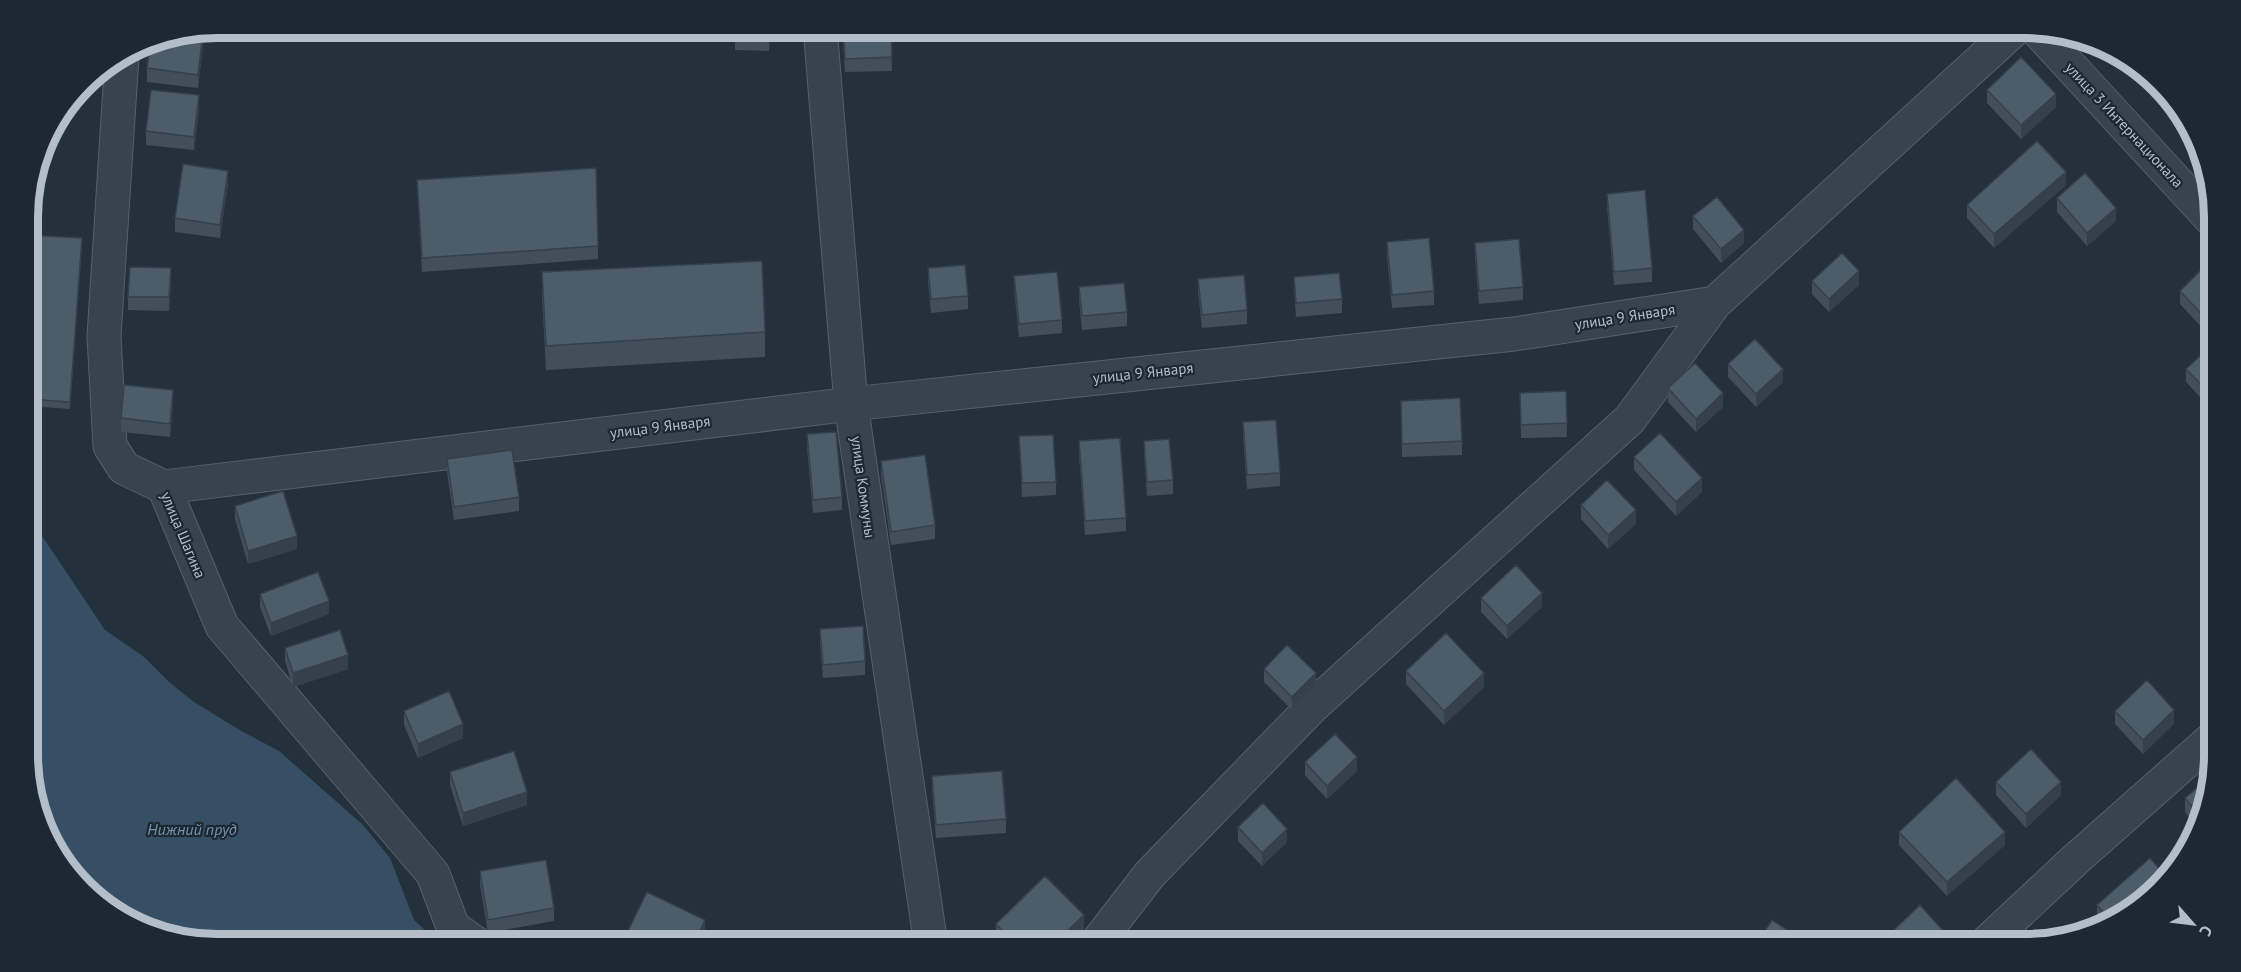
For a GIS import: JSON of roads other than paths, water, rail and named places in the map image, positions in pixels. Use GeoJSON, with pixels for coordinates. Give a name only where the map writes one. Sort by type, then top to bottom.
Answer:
{"type":"FeatureCollection","features":[{"type":"Feature","properties":{"kind":"street","name":"улица Коммуны"},"geometry":{"type":"LineString","coordinates":[[821,38],[851,404],[929,934]]}},
{"type":"Feature","properties":{"kind":"street"},"geometry":{"type":"LineString","coordinates":[[1104,934],[1150,874],[1312,707],[1630,419],[1715,303],[2004,38]]}},
{"type":"Feature","properties":{"kind":"street","name":"улица 3 Интернационала"},"geometry":{"type":"LineString","coordinates":[[2045,39],[2203,211]]}},
{"type":"Feature","properties":{"kind":"street","name":"улица Шагина"},"geometry":{"type":"LineString","coordinates":[[121,65],[104,336],[110,446],[124,468],[164,487],[222,626],[433,874],[453,927],[463,934]]}},
{"type":"Feature","properties":{"kind":"street","name":"улица 9 Января"},"geometry":{"type":"LineString","coordinates":[[164,487],[851,404],[1514,334],[1715,303]]}},
{"type":"Feature","properties":{"kind":"street"},"geometry":{"type":"LineString","coordinates":[[1996,934],[2076,859],[2204,746]]}},
{"type":"Feature","properties":{"kind":"water","name":"Нижний пруд"},"geometry":{"type":"Polygon","coordinates":[[[38,530],[105,630],[144,657],[169,682],[194,702],[279,751],[363,825],[390,858],[414,920],[429,934],[193,933],[148,921],[127,910],[90,882],[62,845],[51,824],[39,779],[38,530]]]}}]}
